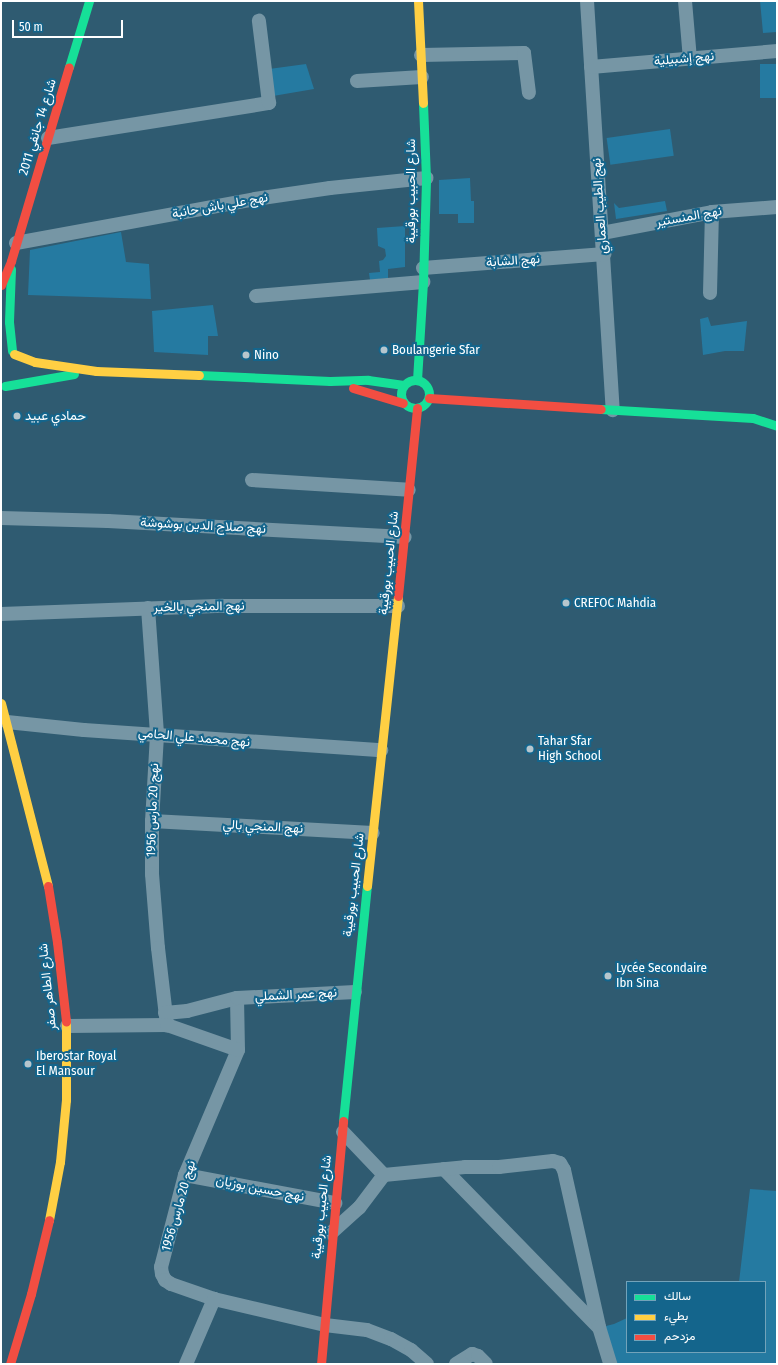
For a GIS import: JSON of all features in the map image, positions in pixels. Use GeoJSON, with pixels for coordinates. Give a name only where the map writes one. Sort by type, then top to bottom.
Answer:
{"type":"FeatureCollection","features":[{"type":"Feature","properties":{"kind":"main road","name":"شارع 14 جانفي 2011"},"geometry":{"type":"LineString","coordinates":[[1,285],[11,261],[89,1]]}},
{"type":"Feature","properties":{"kind":"main road","name":"شارع الحبيب بورقيبة"},"geometry":{"type":"LineString","coordinates":[[416,380],[423,282],[426,178],[418,1]]}},
{"type":"Feature","properties":{"kind":"main road","name":"شارع 14 جانفي 2011"},"geometry":{"type":"LineString","coordinates":[[2,388],[15,371],[9,322],[11,261]]}},
{"type":"Feature","properties":{"kind":"main road"},"geometry":{"type":"LineString","coordinates":[[1,342],[13,353],[35,362],[96,371],[330,381],[368,380],[404,385]]}},
{"type":"Feature","properties":{"kind":"main road"},"geometry":{"type":"LineString","coordinates":[[2,388],[96,371]]}},
{"type":"Feature","properties":{"kind":"main road"},"geometry":{"type":"LineString","coordinates":[[330,381],[403,402],[409,407],[417,408],[424,405],[429,398],[428,388],[421,381],[416,380],[408,382],[404,385],[401,393],[403,402]]}},
{"type":"Feature","properties":{"kind":"main road"},"geometry":{"type":"LineString","coordinates":[[429,398],[753,418],[777,426]]}},
{"type":"Feature","properties":{"kind":"main road","name":"شارع الحبيب بورقيبة"},"geometry":{"type":"LineString","coordinates":[[321,1364],[331,1233],[343,1132],[355,992],[374,833],[381,750],[398,606],[417,408]]}},
{"type":"Feature","properties":{"kind":"main road"},"geometry":{"type":"LineString","coordinates":[[753,418],[771,414]]}},
{"type":"Feature","properties":{"kind":"main road","name":"شارع الطاهر صفر"},"geometry":{"type":"LineString","coordinates":[[1,703],[46,876],[57,942],[67,1026],[66,1100],[60,1162],[49,1221],[33,1287],[10,1364]]}},
{"type":"Feature","properties":{"kind":"street","name":"نهج الطيب العماري"},"geometry":{"type":"LineString","coordinates":[[587,1],[613,410]]}},
{"type":"Feature","properties":{"kind":"street"},"geometry":{"type":"LineString","coordinates":[[685,1],[690,59]]}},
{"type":"Feature","properties":{"kind":"street"},"geometry":{"type":"LineString","coordinates":[[48,138],[269,103],[259,21]]}},
{"type":"Feature","properties":{"kind":"street","name":"نهج إشبيلية"},"geometry":{"type":"LineString","coordinates":[[591,67],[777,51]]}},
{"type":"Feature","properties":{"kind":"street"},"geometry":{"type":"LineString","coordinates":[[421,55],[524,53],[529,93]]}},
{"type":"Feature","properties":{"kind":"street"},"geometry":{"type":"LineString","coordinates":[[357,81],[422,77]]}},
{"type":"Feature","properties":{"kind":"street","name":"نهج علي باش حانبة"},"geometry":{"type":"LineString","coordinates":[[16,244],[255,199],[330,188],[426,178]]}},
{"type":"Feature","properties":{"kind":"street","name":"نهج المنستير"},"geometry":{"type":"LineString","coordinates":[[602,233],[712,212],[777,207]]}},
{"type":"Feature","properties":{"kind":"street"},"geometry":{"type":"LineString","coordinates":[[710,293],[712,212]]}},
{"type":"Feature","properties":{"kind":"street","name":"نهج الشابة"},"geometry":{"type":"LineString","coordinates":[[423,268],[604,254]]}},
{"type":"Feature","properties":{"kind":"street"},"geometry":{"type":"LineString","coordinates":[[256,296],[423,282]]}},
{"type":"Feature","properties":{"kind":"street"},"geometry":{"type":"LineString","coordinates":[[252,480],[409,490]]}},
{"type":"Feature","properties":{"kind":"street","name":"نهج صلاح الدين بوشوشة"},"geometry":{"type":"LineString","coordinates":[[1,518],[108,521],[405,537]]}},
{"type":"Feature","properties":{"kind":"street","name":"نهج المنجي بالخير"},"geometry":{"type":"LineString","coordinates":[[1,614],[148,608],[398,606]]}},
{"type":"Feature","properties":{"kind":"street","name":"نهج 20 مارس 1956"},"geometry":{"type":"LineString","coordinates":[[148,608],[157,734],[152,821],[152,874],[166,1019]]}},
{"type":"Feature","properties":{"kind":"street","name":"نهج محمد علي الحامي"},"geometry":{"type":"LineString","coordinates":[[6,722],[84,730],[381,750]]}},
{"type":"Feature","properties":{"kind":"street","name":"نهج المنجي بالي"},"geometry":{"type":"LineString","coordinates":[[152,821],[374,833]]}},
{"type":"Feature","properties":{"kind":"street","name":"نهج عمر الشملي"},"geometry":{"type":"LineString","coordinates":[[237,998],[355,992]]}},
{"type":"Feature","properties":{"kind":"street"},"geometry":{"type":"LineString","coordinates":[[67,1026],[166,1019],[187,1011],[237,998]]}},
{"type":"Feature","properties":{"kind":"street","name":"نهج 20 مارس 1956"},"geometry":{"type":"LineString","coordinates":[[237,998],[238,1050],[185,1176],[162,1267],[162,1274],[165,1280],[171,1284],[214,1299],[325,1325],[367,1330],[391,1339],[411,1350],[427,1364]]}},
{"type":"Feature","properties":{"kind":"street"},"geometry":{"type":"LineString","coordinates":[[166,1019],[238,1050]]}},
{"type":"Feature","properties":{"kind":"street"},"geometry":{"type":"LineString","coordinates":[[343,1132],[384,1175]]}},
{"type":"Feature","properties":{"kind":"street"},"geometry":{"type":"LineString","coordinates":[[331,1233],[359,1208],[384,1175],[465,1167],[499,1167],[553,1161],[560,1163],[564,1170],[599,1327],[610,1364]]}},
{"type":"Feature","properties":{"kind":"street"},"geometry":{"type":"LineString","coordinates":[[444,1169],[599,1327]]}},
{"type":"Feature","properties":{"kind":"street","name":"نهج حسين بوزيان"},"geometry":{"type":"LineString","coordinates":[[185,1176],[335,1204]]}},
{"type":"Feature","properties":{"kind":"street"},"geometry":{"type":"LineString","coordinates":[[186,1364],[214,1299]]}},
{"type":"Feature","properties":{"kind":"street"},"geometry":{"type":"LineString","coordinates":[[456,1364],[472,1354],[478,1356],[486,1364]]}},
{"type":"Feature","properties":{"kind":"shaded area"},"geometry":{"type":"Polygon","coordinates":[[[760,1],[777,1],[777,32],[763,33],[760,1]]]}},
{"type":"Feature","properties":{"kind":"shaded area"},"geometry":{"type":"Polygon","coordinates":[[[306,64],[314,89],[273,96],[269,69],[306,64]]]}},
{"type":"Feature","properties":{"kind":"shaded area"},"geometry":{"type":"Polygon","coordinates":[[[760,64],[777,64],[777,98],[760,98],[760,64]]]}},
{"type":"Feature","properties":{"kind":"shaded area"},"geometry":{"type":"Polygon","coordinates":[[[670,129],[674,156],[610,165],[607,138],[670,129]]]}},
{"type":"Feature","properties":{"kind":"shaded area"},"geometry":{"type":"Polygon","coordinates":[[[470,178],[471,201],[474,201],[474,223],[458,223],[458,214],[439,214],[439,180],[470,178]]]}},
{"type":"Feature","properties":{"kind":"shaded area"},"geometry":{"type":"Polygon","coordinates":[[[665,201],[667,211],[616,219],[614,203],[619,208],[665,201]]]}},
{"type":"Feature","properties":{"kind":"shaded area"},"geometry":{"type":"Polygon","coordinates":[[[405,226],[405,267],[388,269],[388,278],[370,280],[369,273],[380,272],[379,261],[383,260],[386,256],[385,249],[378,246],[377,228],[405,226]]]}},
{"type":"Feature","properties":{"kind":"shaded area"},"geometry":{"type":"Polygon","coordinates":[[[121,232],[126,262],[149,264],[151,299],[28,295],[30,250],[121,232]]]}},
{"type":"Feature","properties":{"kind":"shaded area"},"geometry":{"type":"Polygon","coordinates":[[[213,305],[218,336],[208,336],[208,355],[154,352],[152,311],[213,305]]]}},
{"type":"Feature","properties":{"kind":"shaded area"},"geometry":{"type":"Polygon","coordinates":[[[708,317],[711,326],[747,321],[744,351],[725,351],[703,355],[700,319],[708,317]]]}},
{"type":"Feature","properties":{"kind":"shaded area"},"geometry":{"type":"Polygon","coordinates":[[[750,1189],[777,1191],[777,1364],[613,1364],[602,1327],[626,1318],[626,1353],[766,1353],[766,1281],[739,1281],[750,1189]]]}},
{"type":"Feature","properties":{"kind":"traffic: fast"},"geometry":{"type":"LineString","coordinates":[[69,67],[89,1]]}},
{"type":"Feature","properties":{"kind":"traffic: fast"},"geometry":{"type":"LineString","coordinates":[[417,380],[423,282],[426,178],[423,103]]}},
{"type":"Feature","properties":{"kind":"traffic: fast"},"geometry":{"type":"LineString","coordinates":[[11,269],[9,322],[12,351]]}},
{"type":"Feature","properties":{"kind":"traffic: fast"},"geometry":{"type":"LineString","coordinates":[[5,386],[74,374]]}},
{"type":"Feature","properties":{"kind":"traffic: fast"},"geometry":{"type":"LineString","coordinates":[[199,375],[330,381],[368,380],[404,385]]}},
{"type":"Feature","properties":{"kind":"traffic: fast"},"geometry":{"type":"LineString","coordinates":[[415,380],[425,384],[429,394],[425,404],[415,408],[405,404],[401,394],[405,384],[415,380]]}},
{"type":"Feature","properties":{"kind":"traffic: fast"},"geometry":{"type":"LineString","coordinates":[[601,409],[753,418],[777,426]]}},
{"type":"Feature","properties":{"kind":"traffic: fast"},"geometry":{"type":"LineString","coordinates":[[343,1121],[367,886]]}},
{"type":"Feature","properties":{"kind":"traffic: slow"},"geometry":{"type":"LineString","coordinates":[[418,1],[423,103]]}},
{"type":"Feature","properties":{"kind":"traffic: slow"},"geometry":{"type":"LineString","coordinates":[[14,354],[35,362],[96,371],[199,375]]}},
{"type":"Feature","properties":{"kind":"traffic: slow"},"geometry":{"type":"LineString","coordinates":[[367,886],[398,596]]}},
{"type":"Feature","properties":{"kind":"traffic: slow"},"geometry":{"type":"LineString","coordinates":[[1,703],[48,886]]}},
{"type":"Feature","properties":{"kind":"traffic: slow"},"geometry":{"type":"LineString","coordinates":[[49,1220],[60,1162],[66,1100],[66,1021]]}},
{"type":"Feature","properties":{"kind":"traffic: jam"},"geometry":{"type":"LineString","coordinates":[[1,285],[11,261],[69,67]]}},
{"type":"Feature","properties":{"kind":"traffic: jam"},"geometry":{"type":"LineString","coordinates":[[353,388],[403,403]]}},
{"type":"Feature","properties":{"kind":"traffic: jam"},"geometry":{"type":"LineString","coordinates":[[429,398],[601,409]]}},
{"type":"Feature","properties":{"kind":"traffic: jam"},"geometry":{"type":"LineString","coordinates":[[398,596],[417,408]]}},
{"type":"Feature","properties":{"kind":"traffic: jam"},"geometry":{"type":"LineString","coordinates":[[48,886],[57,942],[66,1021]]}},
{"type":"Feature","properties":{"kind":"traffic: jam"},"geometry":{"type":"LineString","coordinates":[[321,1364],[343,1121]]}},
{"type":"Feature","properties":{"kind":"traffic: jam"},"geometry":{"type":"LineString","coordinates":[[10,1364],[31,1294],[49,1220]]}},
{"type":"Feature","properties":{"kind":"place","name":"Boulangerie Sfar"},"geometry":{"type":"Point","coordinates":[384,350]}},
{"type":"Feature","properties":{"kind":"place","name":"Nino"},"geometry":{"type":"Point","coordinates":[246,355]}},
{"type":"Feature","properties":{"kind":"place","name":"حمادي عبيد"},"geometry":{"type":"Point","coordinates":[17,416]}},
{"type":"Feature","properties":{"kind":"place","name":"CREFOC Mahdia"},"geometry":{"type":"Point","coordinates":[566,603]}},
{"type":"Feature","properties":{"kind":"place","name":"Tahar Sfar High School"},"geometry":{"type":"Point","coordinates":[530,749]}},
{"type":"Feature","properties":{"kind":"place","name":"Lycée Secondaire Ibn Sina"},"geometry":{"type":"Point","coordinates":[608,976]}},
{"type":"Feature","properties":{"kind":"place","name":"Iberostar Royal El Mansour"},"geometry":{"type":"Point","coordinates":[28,1064]}}]}
